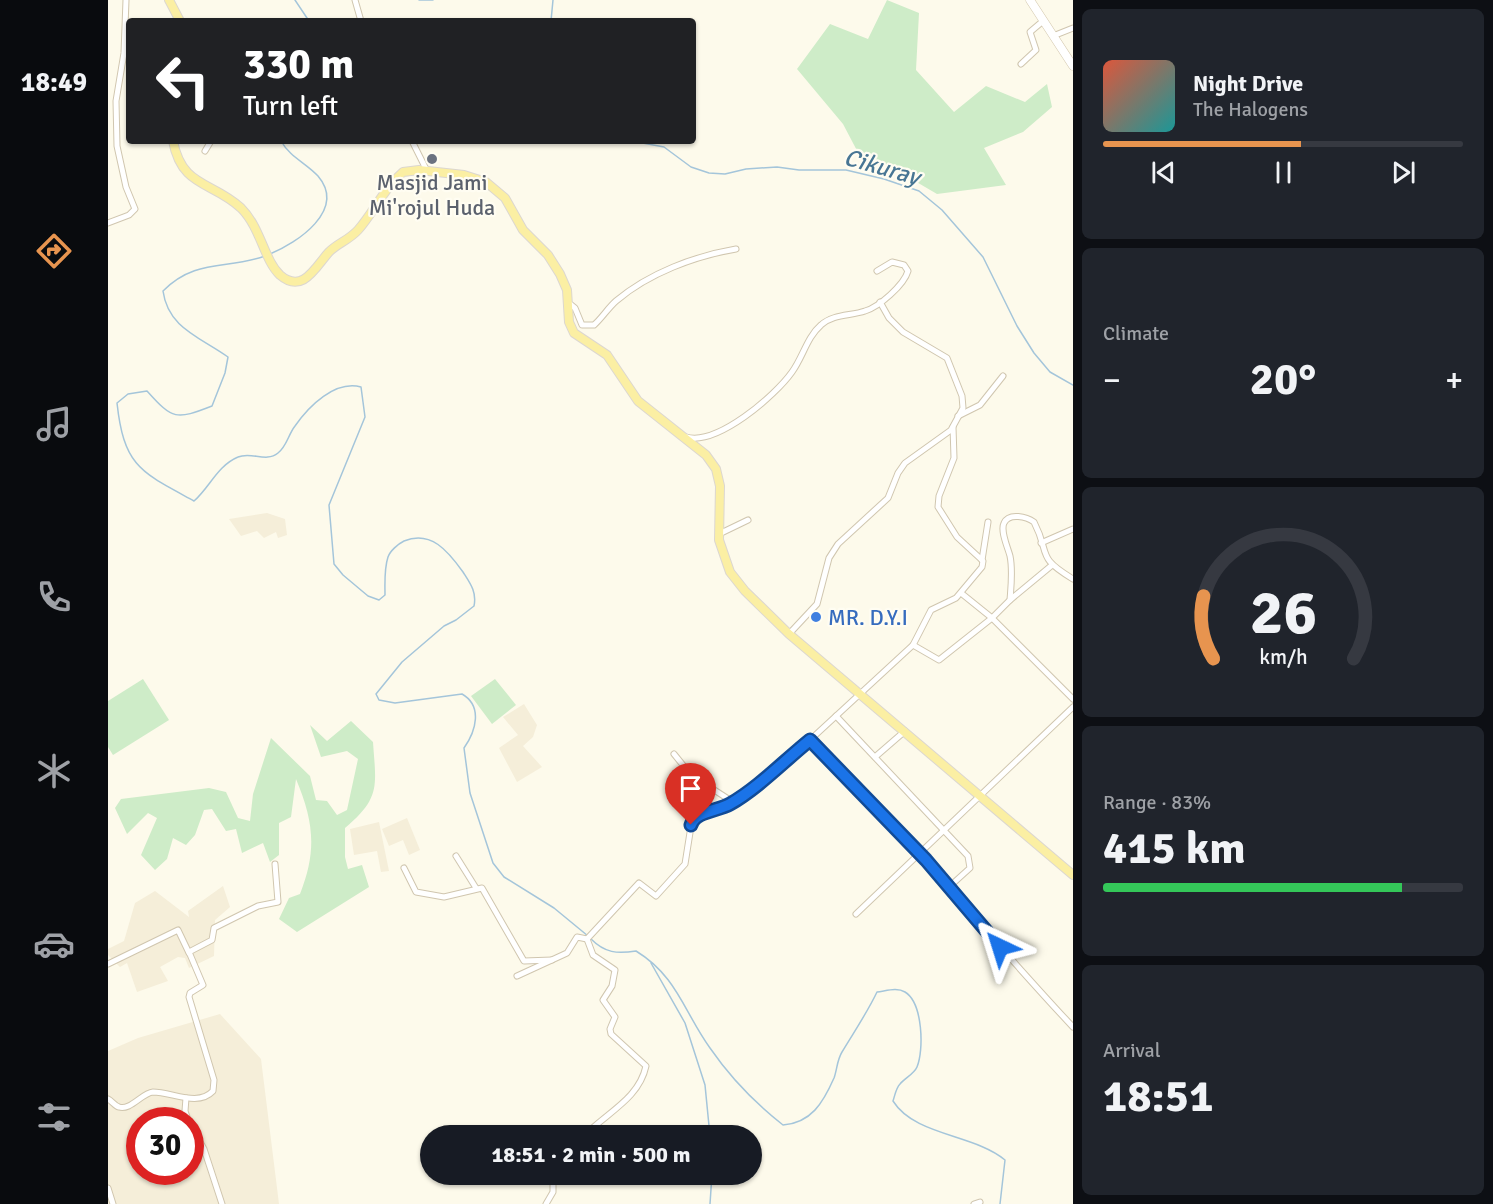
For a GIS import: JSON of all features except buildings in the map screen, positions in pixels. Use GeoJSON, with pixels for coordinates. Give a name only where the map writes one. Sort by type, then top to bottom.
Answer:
{"type":"FeatureCollection","features":[{"type":"Feature","properties":{"kind":"main road"},"geometry":{"type":"LineString","coordinates":[[169,0],[178,18]]}},
{"type":"Feature","properties":{"kind":"main road"},"geometry":{"type":"LineString","coordinates":[[174,144],[177,158],[188,176],[239,206],[253,222],[273,266],[280,275],[291,281],[305,280],[331,250],[347,241],[397,177],[409,170],[464,176],[486,182],[496,189],[505,198],[528,236],[548,255],[560,274],[570,304],[569,322],[574,333],[607,355],[638,401],[706,455],[718,472],[718,535],[730,572],[767,614],[789,634],[1073,874]]}},
{"type":"Feature","properties":{"kind":"street"},"geometry":{"type":"LineString","coordinates":[[108,223],[129,215],[135,209],[126,187],[117,146],[116,101],[124,53],[126,0]]}},
{"type":"Feature","properties":{"kind":"street"},"geometry":{"type":"LineString","coordinates":[[355,0],[360,18]]}},
{"type":"Feature","properties":{"kind":"street"},"geometry":{"type":"LineString","coordinates":[[1030,0],[1073,66]]}},
{"type":"Feature","properties":{"kind":"street"},"geometry":{"type":"LineString","coordinates":[[1022,64],[1037,49],[1030,32],[1043,21]]}},
{"type":"Feature","properties":{"kind":"street"},"geometry":{"type":"LineString","coordinates":[[1053,36],[1073,28]]}},
{"type":"Feature","properties":{"kind":"street"},"geometry":{"type":"LineString","coordinates":[[205,151],[209,144]]}},
{"type":"Feature","properties":{"kind":"street"},"geometry":{"type":"LineString","coordinates":[[414,144],[427,171]]}},
{"type":"Feature","properties":{"kind":"street"},"geometry":{"type":"LineString","coordinates":[[570,304],[575,308],[582,325],[594,325],[614,303],[651,278],[687,262],[736,249]]}},
{"type":"Feature","properties":{"kind":"street"},"geometry":{"type":"LineString","coordinates":[[682,436],[697,439],[756,410],[793,372],[811,337],[822,323],[865,311],[880,302],[905,279],[908,271],[904,265],[892,261],[877,271]]}},
{"type":"Feature","properties":{"kind":"street"},"geometry":{"type":"LineString","coordinates":[[880,302],[889,318],[903,332],[946,358],[963,401],[963,408],[956,416],[953,427],[954,458],[939,496],[938,507],[957,537],[982,560]]}},
{"type":"Feature","properties":{"kind":"street"},"geometry":{"type":"LineString","coordinates":[[956,416],[980,405],[1003,376]]}},
{"type":"Feature","properties":{"kind":"street"},"geometry":{"type":"LineString","coordinates":[[789,634],[817,604],[829,558],[838,544],[888,498],[898,473],[905,463],[953,427]]}},
{"type":"Feature","properties":{"kind":"street"},"geometry":{"type":"LineString","coordinates":[[1010,600],[1011,559],[1003,528],[1004,522],[1016,517],[1032,520],[1051,566],[1073,579]]}},
{"type":"Feature","properties":{"kind":"street"},"geometry":{"type":"LineString","coordinates":[[718,535],[748,520]]}},
{"type":"Feature","properties":{"kind":"street"},"geometry":{"type":"LineString","coordinates":[[587,938],[593,929],[639,883],[656,897],[685,864],[692,820],[700,814],[713,812],[733,802],[810,740],[913,645],[931,610],[935,606],[953,600],[962,593],[982,567],[988,522]]}},
{"type":"Feature","properties":{"kind":"street"},"geometry":{"type":"LineString","coordinates":[[1041,543],[1073,529]]}},
{"type":"Feature","properties":{"kind":"street"},"geometry":{"type":"LineString","coordinates":[[913,645],[939,660],[992,618],[1051,566]]}},
{"type":"Feature","properties":{"kind":"street"},"geometry":{"type":"LineString","coordinates":[[962,593],[992,618],[1073,699]]}},
{"type":"Feature","properties":{"kind":"street"},"geometry":{"type":"LineString","coordinates":[[856,914],[1073,707]]}},
{"type":"Feature","properties":{"kind":"street"},"geometry":{"type":"LineString","coordinates":[[837,716],[968,856],[971,864],[949,887]]}},
{"type":"Feature","properties":{"kind":"street"},"geometry":{"type":"LineString","coordinates":[[875,757],[905,730]]}},
{"type":"Feature","properties":{"kind":"street"},"geometry":{"type":"LineString","coordinates":[[810,740],[920,854],[1073,1027]]}},
{"type":"Feature","properties":{"kind":"street"},"geometry":{"type":"LineString","coordinates":[[674,754],[691,775],[733,802]]}},
{"type":"Feature","properties":{"kind":"street"},"geometry":{"type":"LineString","coordinates":[[456,856],[476,888]]}},
{"type":"Feature","properties":{"kind":"street"},"geometry":{"type":"LineString","coordinates":[[189,953],[212,939],[214,928],[250,909],[278,903],[275,864]]}},
{"type":"Feature","properties":{"kind":"street"},"geometry":{"type":"LineString","coordinates":[[404,868],[416,892],[444,897],[476,888],[483,889],[524,961],[552,960]]}},
{"type":"Feature","properties":{"kind":"street"},"geometry":{"type":"LineString","coordinates":[[108,964],[178,930],[203,984],[190,993],[189,997],[214,1086],[210,1094],[205,1097],[186,1098],[150,1093],[121,1108],[108,1099]]}},
{"type":"Feature","properties":{"kind":"street"},"geometry":{"type":"LineString","coordinates":[[517,976],[567,953],[577,937],[587,938]]}},
{"type":"Feature","properties":{"kind":"street"},"geometry":{"type":"LineString","coordinates":[[587,938],[593,954],[615,970],[612,986],[603,1000],[615,1017],[610,1029],[611,1034],[646,1066],[631,1097],[606,1114],[595,1125]]}},
{"type":"Feature","properties":{"kind":"street"},"geometry":{"type":"LineString","coordinates":[[185,1107],[186,1098]]}},
{"type":"Feature","properties":{"kind":"street"},"geometry":{"type":"LineString","coordinates":[[204,1149],[222,1204]]}},
{"type":"Feature","properties":{"kind":"street"},"geometry":{"type":"LineString","coordinates":[[546,1204],[553,1192],[553,1185]]}},
{"type":"Feature","properties":{"kind":"street"},"geometry":{"type":"LineString","coordinates":[[108,1188],[113,1204]]}},
{"type":"Feature","properties":{"kind":"shaded area"},"geometry":{"type":"Polygon","coordinates":[[[267,513],[285,519],[287,535],[278,538],[276,532],[264,538],[257,531],[241,536],[229,519],[267,513]]]}},
{"type":"Feature","properties":{"kind":"shaded area"},"geometry":{"type":"Polygon","coordinates":[[[524,704],[537,725],[533,737],[523,746],[542,767],[517,782],[499,748],[518,735],[503,717],[524,704]]]}},
{"type":"Feature","properties":{"kind":"shaded area"},"geometry":{"type":"Polygon","coordinates":[[[407,818],[420,850],[409,855],[403,840],[389,846],[382,829],[407,818]]]}},
{"type":"Feature","properties":{"kind":"shaded area"},"geometry":{"type":"Polygon","coordinates":[[[379,822],[389,871],[381,872],[377,851],[354,855],[350,829],[379,822]]]}},
{"type":"Feature","properties":{"kind":"shaded area"},"geometry":{"type":"Polygon","coordinates":[[[223,886],[230,907],[215,920],[214,956],[189,968],[185,958],[178,957],[160,967],[168,981],[137,992],[127,963],[120,967],[108,955],[108,949],[124,941],[135,903],[155,891],[189,917],[188,911],[223,886]]]}},
{"type":"Feature","properties":{"kind":"shaded area"},"geometry":{"type":"Polygon","coordinates":[[[220,1014],[261,1059],[279,1204],[108,1204],[108,1051],[138,1038],[220,1014]]]}},
{"type":"Feature","properties":{"kind":"green space"},"geometry":{"type":"Polygon","coordinates":[[[887,0],[919,13],[916,70],[954,112],[986,86],[1025,102],[1047,84],[1052,107],[1023,132],[984,148],[1006,185],[937,194],[891,167],[863,162],[843,124],[797,69],[830,24],[868,39],[887,0]]]}},
{"type":"Feature","properties":{"kind":"green space"},"geometry":{"type":"Polygon","coordinates":[[[143,679],[169,720],[113,755],[108,747],[108,701],[143,679]]]}},
{"type":"Feature","properties":{"kind":"green space"},"geometry":{"type":"Polygon","coordinates":[[[495,679],[516,705],[492,724],[471,696],[495,679]]]}},
{"type":"Feature","properties":{"kind":"green space"},"geometry":{"type":"Polygon","coordinates":[[[351,721],[373,742],[375,781],[374,790],[365,808],[345,828],[345,857],[348,869],[362,865],[369,887],[297,932],[279,919],[289,898],[300,894],[311,850],[310,823],[296,779],[291,817],[279,823],[279,855],[270,862],[263,843],[242,853],[236,829],[226,831],[212,809],[204,810],[195,835],[186,845],[173,838],[167,859],[155,870],[141,855],[157,818],[148,813],[127,834],[115,808],[121,799],[209,788],[226,792],[238,818],[250,821],[253,794],[271,738],[310,776],[316,800],[327,801],[337,815],[347,810],[358,759],[347,751],[321,757],[310,725],[327,741],[351,721]]]}},
{"type":"Feature","properties":{"kind":"waterway"},"geometry":{"type":"LineString","coordinates":[[295,0],[307,18]]}},
{"type":"Feature","properties":{"kind":"waterway","name":"Cikuray"},"geometry":{"type":"LineString","coordinates":[[419,0],[433,0]]}},
{"type":"Feature","properties":{"kind":"waterway","name":"Cikuray"},"geometry":{"type":"LineString","coordinates":[[551,18],[553,0]]}},
{"type":"Feature","properties":{"kind":"waterway"},"geometry":{"type":"LineString","coordinates":[[270,254],[293,242],[315,224],[323,213],[327,201],[325,189],[318,176],[283,144]]}},
{"type":"Feature","properties":{"kind":"waterway","name":"Cikuray"},"geometry":{"type":"LineString","coordinates":[[648,144],[664,147],[691,167],[709,173],[725,174],[746,169],[777,167],[799,170],[846,170],[884,179],[919,191],[942,210],[983,257],[1017,326],[1034,353],[1050,372],[1073,385]]}},
{"type":"Feature","properties":{"kind":"waterway"},"geometry":{"type":"LineString","coordinates":[[265,256],[200,269],[175,281],[163,291],[166,304],[178,323],[228,357],[225,373],[212,406],[190,414],[176,415],[170,412],[147,391],[128,394],[117,403],[120,424],[130,454],[148,474],[194,501],[219,471],[231,461],[248,455],[269,457],[278,453],[301,418],[324,396],[342,387],[361,387],[365,417],[329,505],[334,564],[343,575],[368,596],[379,600],[385,595],[386,566],[390,552],[404,541],[414,538],[431,540],[445,550],[463,572],[475,596],[474,606],[444,626],[402,662],[376,694],[379,700],[395,703],[462,694],[469,699],[475,712],[472,734],[464,748],[470,793],[493,863],[504,877],[554,908],[588,936]]}},
{"type":"Feature","properties":{"kind":"waterway"},"geometry":{"type":"LineString","coordinates":[[591,939],[601,947],[612,951],[636,951],[650,961],[671,983],[701,1035],[726,1069],[753,1099],[783,1125],[809,1116],[825,1096],[834,1078],[840,1055],[877,992],[895,990],[905,992],[911,998],[919,1016],[921,1050],[917,1067],[899,1086],[893,1101],[903,1113],[915,1121],[992,1151],[1005,1160],[1000,1204]]}},
{"type":"Feature","properties":{"kind":"waterway"},"geometry":{"type":"LineString","coordinates":[[651,963],[685,1023],[705,1085],[709,1125]]}},
{"type":"Feature","properties":{"kind":"waterway"},"geometry":{"type":"LineString","coordinates":[[710,1204],[711,1185]]}},
{"type":"Feature","properties":{"kind":"place","name":"Masjid Jami Mi'rojul Huda"},"geometry":{"type":"Point","coordinates":[432,159]}},
{"type":"Feature","properties":{"kind":"place","name":"MR. D.Y.I"},"geometry":{"type":"Point","coordinates":[816,617]}},
{"type":"Feature","properties":{"kind":"route"},"geometry":{"type":"LineString","coordinates":[[691,825],[696,816],[713,812],[746,793],[810,740],[926,860],[1000,947]]}}]}
